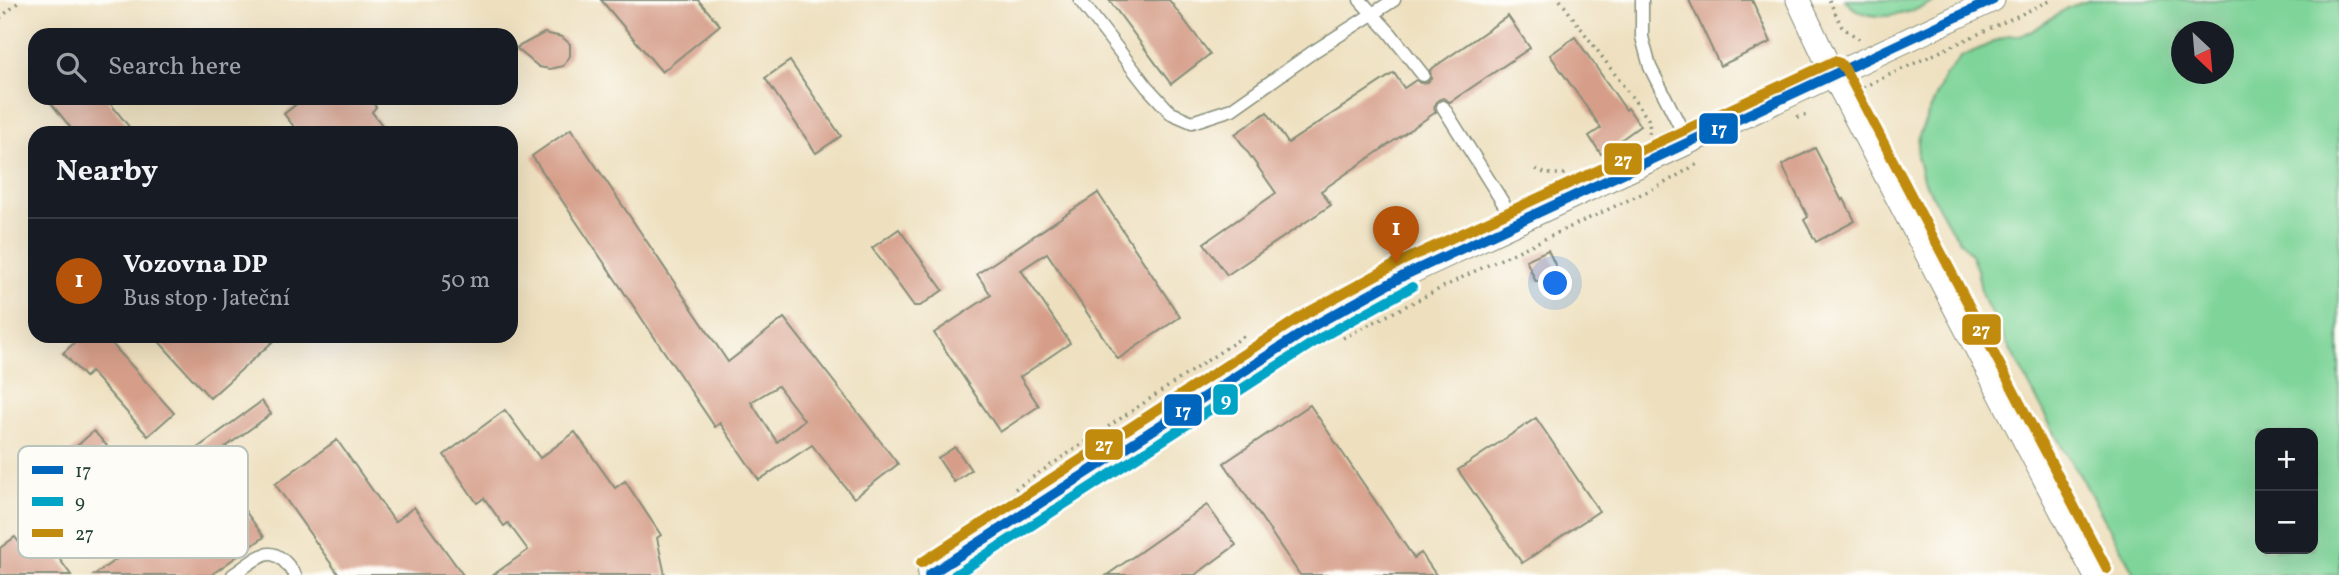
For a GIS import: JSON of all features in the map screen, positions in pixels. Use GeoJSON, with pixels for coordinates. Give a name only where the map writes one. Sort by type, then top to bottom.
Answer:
{"type":"FeatureCollection","features":[{"type":"Feature","properties":{"kind":"street"},"geometry":{"type":"LineString","coordinates":[[1798,0],[1833,75],[2095,575]]}},
{"type":"Feature","properties":{"kind":"street"},"geometry":{"type":"LineString","coordinates":[[929,575],[1315,325],[1405,275],[1993,0]]}},
{"type":"Feature","properties":{"kind":"lane"},"geometry":{"type":"LineString","coordinates":[[1080,0],[1147,87],[1171,113],[1192,122],[1231,109],[1312,52],[1394,0]]}},
{"type":"Feature","properties":{"kind":"lane"},"geometry":{"type":"LineString","coordinates":[[1360,0],[1423,75]]}},
{"type":"Feature","properties":{"kind":"lane"},"geometry":{"type":"LineString","coordinates":[[1642,0],[1642,37],[1650,67],[1688,142]]}},
{"type":"Feature","properties":{"kind":"lane"},"geometry":{"type":"LineString","coordinates":[[1443,107],[1515,222]]}},
{"type":"Feature","properties":{"kind":"lane"},"geometry":{"type":"LineString","coordinates":[[233,575],[263,555],[275,554],[285,560],[295,575]]}},
{"type":"Feature","properties":{"kind":"path"},"geometry":{"type":"LineString","coordinates":[[0,18],[20,0]]}},
{"type":"Feature","properties":{"kind":"path"},"geometry":{"type":"LineString","coordinates":[[1560,0],[1648,119],[1650,129],[1642,143]]}},
{"type":"Feature","properties":{"kind":"path"},"geometry":{"type":"LineString","coordinates":[[1829,0],[1842,27],[1856,38],[1867,41]]}},
{"type":"Feature","properties":{"kind":"path"},"geometry":{"type":"LineString","coordinates":[[1863,87],[2052,0]]}},
{"type":"Feature","properties":{"kind":"path"},"geometry":{"type":"LineString","coordinates":[[1787,122],[1809,114]]}},
{"type":"Feature","properties":{"kind":"path"},"geometry":{"type":"LineString","coordinates":[[1343,338],[1473,272],[1663,184],[1704,160]]}},
{"type":"Feature","properties":{"kind":"path"},"geometry":{"type":"LineString","coordinates":[[1536,169],[1555,175],[1572,172]]}},
{"type":"Feature","properties":{"kind":"path"},"geometry":{"type":"LineString","coordinates":[[1015,489],[1247,334]]}},
{"type":"Feature","properties":{"kind":"green space"},"geometry":{"type":"Polygon","coordinates":[[[1845,0],[1938,0],[1902,14],[1877,16],[1854,9],[1845,0]]]}},
{"type":"Feature","properties":{"kind":"green space"},"geometry":{"type":"Polygon","coordinates":[[[2090,0],[2339,0],[2339,575],[2135,575],[2063,449],[1982,296],[1971,255],[1951,229],[1923,179],[1917,156],[1919,135],[1945,76],[1961,57],[2009,35],[2032,31],[2067,8],[2090,0]]]}},
{"type":"Feature","properties":{"kind":"building"},"geometry":{"type":"Polygon","coordinates":[[[601,0],[698,0],[720,25],[662,72],[601,0]]]}},
{"type":"Feature","properties":{"kind":"building"},"geometry":{"type":"Polygon","coordinates":[[[1109,0],[1169,0],[1210,54],[1171,84],[1109,0]]]}},
{"type":"Feature","properties":{"kind":"building"},"geometry":{"type":"Polygon","coordinates":[[[1689,0],[1752,0],[1771,42],[1720,66],[1689,0]]]}},
{"type":"Feature","properties":{"kind":"building"},"geometry":{"type":"Polygon","coordinates":[[[1508,16],[1530,48],[1450,102],[1443,98],[1438,100],[1434,107],[1436,112],[1321,191],[1331,205],[1227,275],[1204,243],[1276,193],[1235,134],[1267,112],[1288,143],[1394,73],[1404,88],[1416,80],[1420,83],[1428,82],[1431,78],[1430,70],[1508,16]]]}},
{"type":"Feature","properties":{"kind":"building"},"geometry":{"type":"Polygon","coordinates":[[[544,33],[562,37],[570,44],[570,56],[563,66],[550,69],[539,67],[518,47],[544,33]]]}},
{"type":"Feature","properties":{"kind":"building"},"geometry":{"type":"Polygon","coordinates":[[[1575,37],[1640,126],[1601,154],[1589,136],[1601,128],[1550,55],[1575,37]]]}},
{"type":"Feature","properties":{"kind":"building"},"geometry":{"type":"Polygon","coordinates":[[[790,61],[841,136],[816,153],[765,78],[790,61]]]}},
{"type":"Feature","properties":{"kind":"building"},"geometry":{"type":"Polygon","coordinates":[[[53,105],[112,105],[128,126],[69,126],[53,105]]]}},
{"type":"Feature","properties":{"kind":"building"},"geometry":{"type":"Polygon","coordinates":[[[295,105],[374,105],[376,107],[372,112],[383,126],[293,126],[284,114],[295,105]]]}},
{"type":"Feature","properties":{"kind":"building"},"geometry":{"type":"Polygon","coordinates":[[[571,129],[728,362],[784,318],[898,464],[854,498],[812,445],[759,480],[720,423],[715,427],[532,156],[571,129]],[[778,386],[751,402],[777,442],[804,420],[778,386]]]}},
{"type":"Feature","properties":{"kind":"building"},"geometry":{"type":"Polygon","coordinates":[[[1815,148],[1855,221],[1816,242],[1804,220],[1808,217],[1782,165],[1815,148]]]}},
{"type":"Feature","properties":{"kind":"building"},"geometry":{"type":"Polygon","coordinates":[[[1098,193],[1180,317],[1118,359],[1047,253],[1021,270],[1070,343],[1020,377],[1039,406],[1000,432],[934,333],[991,295],[977,274],[1098,193]]]}},
{"type":"Feature","properties":{"kind":"building"},"geometry":{"type":"Polygon","coordinates":[[[899,229],[943,290],[920,306],[914,306],[872,248],[899,229]]]}},
{"type":"Feature","properties":{"kind":"building"},"geometry":{"type":"Polygon","coordinates":[[[1548,250],[1558,271],[1536,282],[1526,260],[1548,250]]]}},
{"type":"Feature","properties":{"kind":"building"},"geometry":{"type":"Polygon","coordinates":[[[74,343],[111,343],[174,413],[148,436],[91,372],[85,377],[63,353],[74,343]]]}},
{"type":"Feature","properties":{"kind":"building"},"geometry":{"type":"Polygon","coordinates":[[[160,343],[271,343],[210,398],[160,343]]]}},
{"type":"Feature","properties":{"kind":"building"},"geometry":{"type":"Polygon","coordinates":[[[262,401],[271,414],[227,446],[200,446],[262,401]]]}},
{"type":"Feature","properties":{"kind":"building"},"geometry":{"type":"Polygon","coordinates":[[[1310,405],[1414,558],[1421,553],[1436,575],[1300,575],[1224,463],[1310,405]]]}},
{"type":"Feature","properties":{"kind":"building"},"geometry":{"type":"Polygon","coordinates":[[[505,410],[540,458],[575,432],[615,488],[625,481],[661,535],[657,538],[665,575],[493,575],[528,550],[508,523],[504,526],[484,498],[477,503],[444,455],[505,410]]]}},
{"type":"Feature","properties":{"kind":"building"},"geometry":{"type":"Polygon","coordinates":[[[1536,418],[1599,511],[1522,563],[1458,470],[1536,418]]]}},
{"type":"Feature","properties":{"kind":"building"},"geometry":{"type":"Polygon","coordinates":[[[94,431],[107,446],[77,446],[94,431]]]}},
{"type":"Feature","properties":{"kind":"building"},"geometry":{"type":"Polygon","coordinates":[[[337,440],[395,522],[414,507],[463,575],[339,575],[275,484],[337,440]]]}},
{"type":"Feature","properties":{"kind":"building"},"geometry":{"type":"Polygon","coordinates":[[[955,447],[971,470],[954,482],[938,458],[955,447]]]}},
{"type":"Feature","properties":{"kind":"building"},"geometry":{"type":"Polygon","coordinates":[[[1207,505],[1236,545],[1195,575],[1107,575],[1207,505]]]}},
{"type":"Feature","properties":{"kind":"building"},"geometry":{"type":"Polygon","coordinates":[[[248,515],[264,537],[248,548],[248,515]]]}},
{"type":"Feature","properties":{"kind":"building"},"geometry":{"type":"Polygon","coordinates":[[[15,537],[18,541],[18,558],[59,558],[71,575],[0,575],[0,548],[15,537]]]}},
{"type":"Feature","properties":{"kind":"building"},"geometry":{"type":"Polygon","coordinates":[[[118,558],[235,558],[211,575],[94,575],[118,558]]]}},
{"type":"Feature","properties":{"kind":"transit line","name":"17"},"geometry":{"type":"LineString","coordinates":[[929,575],[1315,325],[1405,275],[1993,0]]}},
{"type":"Feature","properties":{"kind":"transit line","name":"27"},"geometry":{"type":"LineString","coordinates":[[921,563],[1307,313],[1398,263],[1834,61],[1845,69],[2107,569]]}},
{"type":"Feature","properties":{"kind":"transit line","name":"9"},"geometry":{"type":"LineString","coordinates":[[955,575],[1322,337],[1412,287]]}},
{"type":"Feature","properties":{"kind":"place","name":"Vozovna DP"},"geometry":{"type":"Point","coordinates":[1396,264]}}]}
